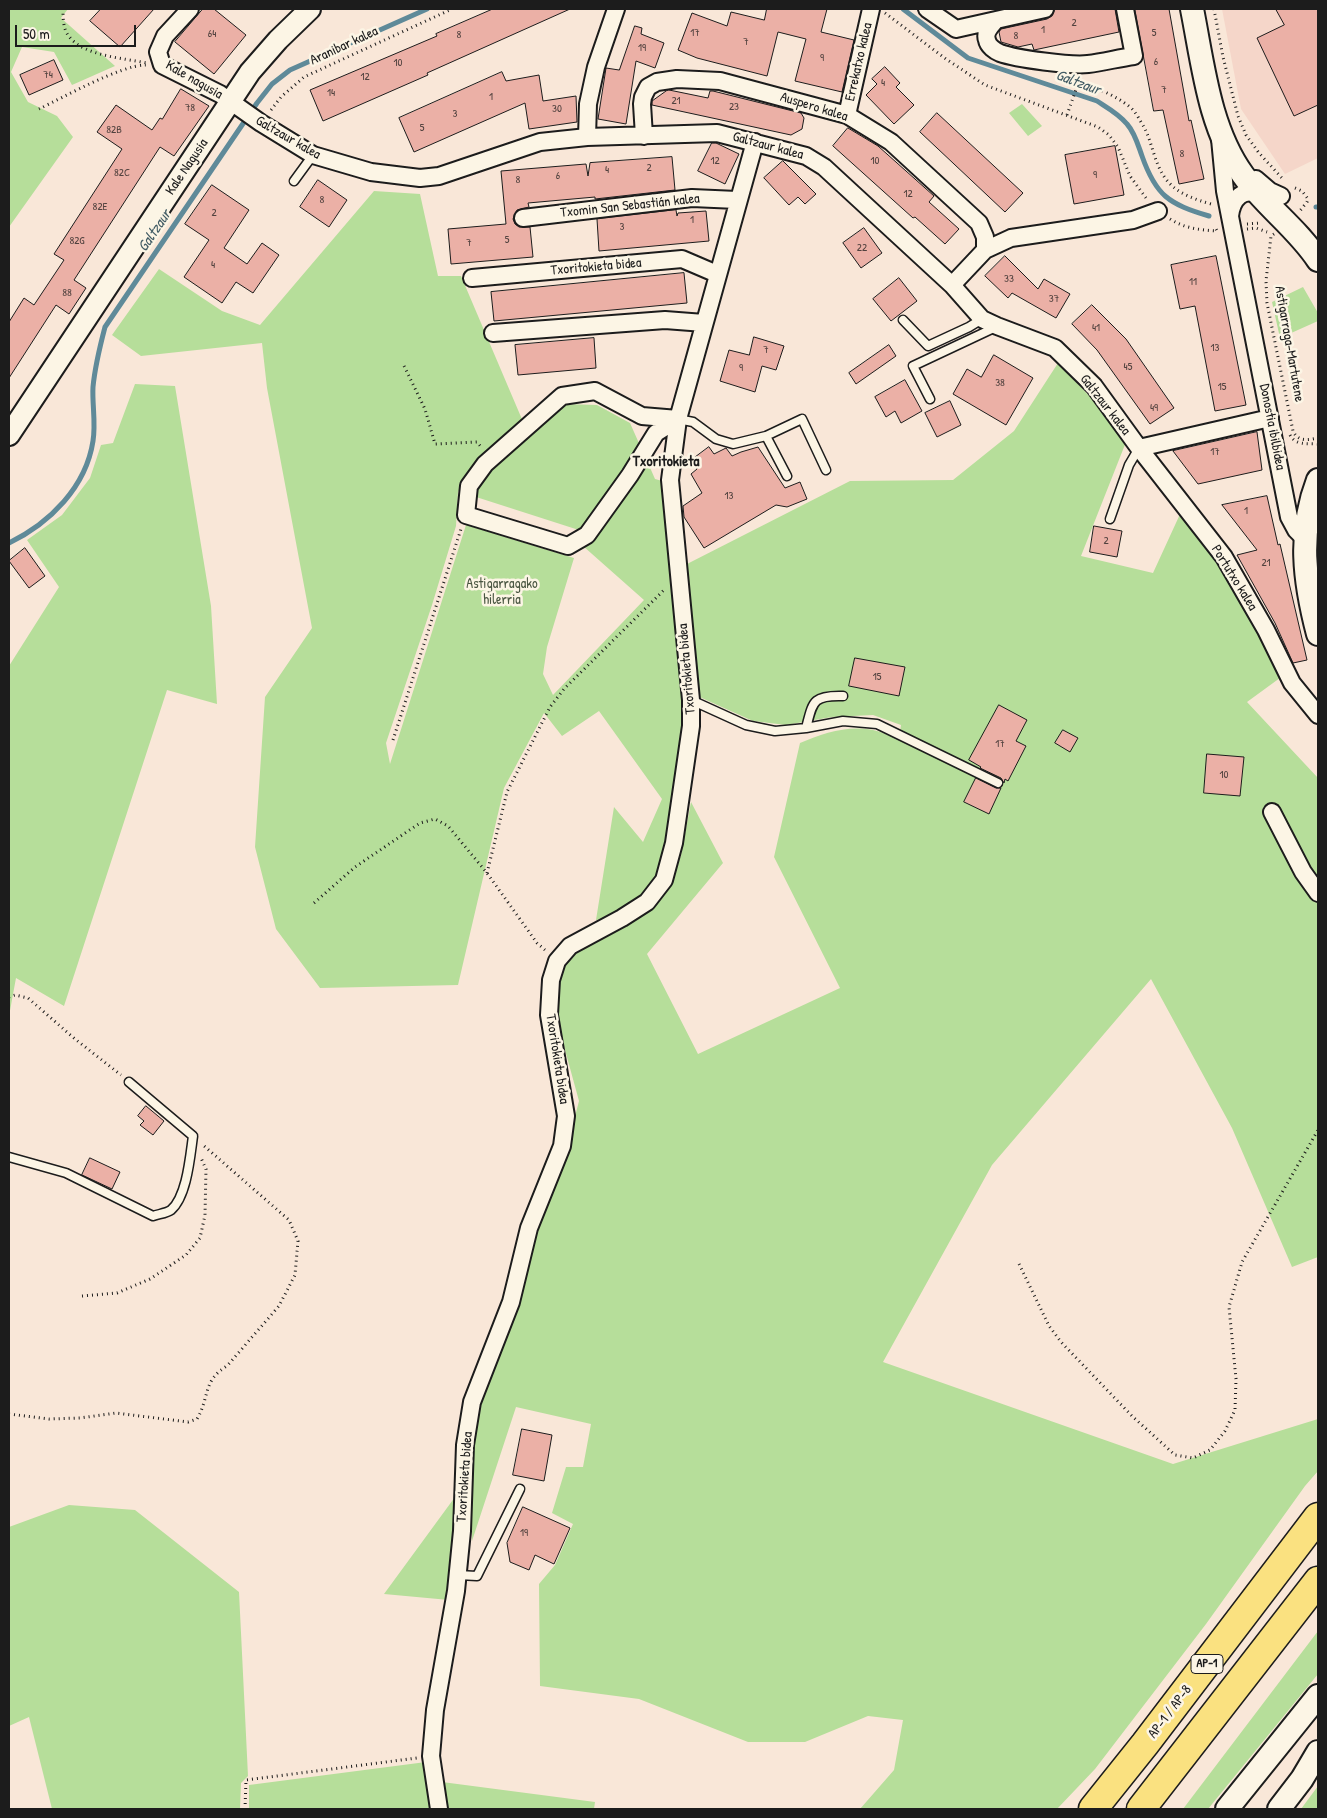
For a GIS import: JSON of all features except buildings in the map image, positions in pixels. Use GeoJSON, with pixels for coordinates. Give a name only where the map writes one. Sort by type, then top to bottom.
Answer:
{"type":"FeatureCollection","features":[{"type":"Feature","properties":{"kind":"highway","name":"AP-1 / AP-8"},"geometry":{"type":"LineString","coordinates":[[1093,1809],[1145,1744],[1318,1517]]}},
{"type":"Feature","properties":{"kind":"highway","name":"AP-1"},"geometry":{"type":"LineString","coordinates":[[1141,1809],[1314,1587]]}},
{"type":"Feature","properties":{"kind":"main road","name":"Donostia ibilbidea"},"geometry":{"type":"LineString","coordinates":[[1192,9],[1220,101],[1219,132],[1241,172],[1278,189]]}},
{"type":"Feature","properties":{"kind":"main road","name":"Donostia ibilbidea"},"geometry":{"type":"LineString","coordinates":[[1220,101],[1219,122],[1236,148],[1278,189],[1285,224],[1302,238],[1318,260]]}},
{"type":"Feature","properties":{"kind":"main road","name":"Donostia ibilbidea"},"geometry":{"type":"LineString","coordinates":[[1285,224],[1318,234]]}},
{"type":"Feature","properties":{"kind":"main road"},"geometry":{"type":"LineString","coordinates":[[1317,624],[1305,564],[1305,534],[1308,514],[1318,480]]}},
{"type":"Feature","properties":{"kind":"main road"},"geometry":{"type":"LineString","coordinates":[[1305,534],[1318,500]]}},
{"type":"Feature","properties":{"kind":"main road"},"geometry":{"type":"LineString","coordinates":[[1227,1809],[1318,1696]]}},
{"type":"Feature","properties":{"kind":"main road"},"geometry":{"type":"LineString","coordinates":[[1279,1809],[1302,1779],[1318,1752]]}},
{"type":"Feature","properties":{"kind":"street","name":"Kale nagusia"},"geometry":{"type":"LineString","coordinates":[[190,9],[165,36],[158,52],[162,65],[220,94],[235,105]]}},
{"type":"Feature","properties":{"kind":"street","name":"Kale Nagusia"},"geometry":{"type":"LineString","coordinates":[[9,435],[235,105],[250,72],[278,40],[310,9]]}},
{"type":"Feature","properties":{"kind":"street"},"geometry":{"type":"LineString","coordinates":[[587,137],[588,104],[596,67],[616,9]]}},
{"type":"Feature","properties":{"kind":"street","name":"Errekatxo kalea"},"geometry":{"type":"LineString","coordinates":[[848,115],[871,9]]}},
{"type":"Feature","properties":{"kind":"street"},"geometry":{"type":"LineString","coordinates":[[927,9],[956,29],[1045,9]]}},
{"type":"Feature","properties":{"kind":"street"},"geometry":{"type":"LineString","coordinates":[[996,20],[986,36],[987,42],[999,52],[1045,61],[1087,64],[1134,56],[1125,9]]}},
{"type":"Feature","properties":{"kind":"street","name":"Auspero kalea"},"geometry":{"type":"LineString","coordinates":[[644,136],[642,104],[648,88],[657,82],[677,79],[720,81],[848,115],[891,142],[979,223],[985,237],[985,250]]}},
{"type":"Feature","properties":{"kind":"street","name":"Galtzaur kalea"},"geometry":{"type":"LineString","coordinates":[[235,105],[313,155],[371,172],[420,178],[439,176],[540,142],[587,137],[717,133],[806,156],[824,166],[952,285],[982,319],[1055,348],[1094,386],[1139,448],[1270,418]]}},
{"type":"Feature","properties":{"kind":"street","name":"Donostia ibilbidea"},"geometry":{"type":"LineString","coordinates":[[1219,132],[1230,216],[1291,522],[1296,530],[1305,534]]}},
{"type":"Feature","properties":{"kind":"street","name":"Txoritokieta bidea"},"geometry":{"type":"LineString","coordinates":[[439,1809],[431,1756],[435,1710],[458,1575],[462,1531],[465,1445],[472,1402],[511,1302],[529,1228],[562,1146],[566,1116],[549,1015],[551,980],[557,960],[570,946],[647,902],[664,880],[674,843],[691,726],[691,700],[670,480],[678,419],[754,142]]}},
{"type":"Feature","properties":{"kind":"street"},"geometry":{"type":"LineString","coordinates":[[1226,191],[1230,179],[1241,172]]}},
{"type":"Feature","properties":{"kind":"street"},"geometry":{"type":"LineString","coordinates":[[1230,216],[1233,202],[1241,194],[1278,189]]}},
{"type":"Feature","properties":{"kind":"street","name":"Txomin San Sebastián kalea"},"geometry":{"type":"LineString","coordinates":[[522,218],[692,198],[737,200]]}},
{"type":"Feature","properties":{"kind":"street"},"geometry":{"type":"LineString","coordinates":[[952,285],[985,250],[1011,238],[1133,220],[1158,211]]}},
{"type":"Feature","properties":{"kind":"street","name":"Txoritokieta bidea"},"geometry":{"type":"LineString","coordinates":[[472,278],[682,258],[717,274]]}},
{"type":"Feature","properties":{"kind":"street"},"geometry":{"type":"LineString","coordinates":[[493,333],[665,320],[704,323]]}},
{"type":"Feature","properties":{"kind":"street"},"geometry":{"type":"LineString","coordinates":[[595,391],[642,416],[678,419],[656,433],[630,475],[587,535],[568,546],[466,514],[469,486],[490,459],[562,396],[595,391]]}},
{"type":"Feature","properties":{"kind":"street","name":"Portutxo kalea"},"geometry":{"type":"LineString","coordinates":[[1139,448],[1224,557],[1266,630],[1292,682],[1318,715]]}},
{"type":"Feature","properties":{"kind":"street"},"geometry":{"type":"LineString","coordinates":[[1272,812],[1303,872],[1318,892]]}},
{"type":"Feature","properties":{"kind":"lane"},"geometry":{"type":"LineString","coordinates":[[294,181],[313,155]]}},
{"type":"Feature","properties":{"kind":"lane"},"geometry":{"type":"LineString","coordinates":[[903,320],[928,346],[982,319]]}},
{"type":"Feature","properties":{"kind":"lane"},"geometry":{"type":"LineString","coordinates":[[930,399],[913,366],[997,326]]}},
{"type":"Feature","properties":{"kind":"lane"},"geometry":{"type":"LineString","coordinates":[[678,419],[694,422],[716,438],[733,444],[766,436],[802,419],[826,470]]}},
{"type":"Feature","properties":{"kind":"lane"},"geometry":{"type":"LineString","coordinates":[[766,436],[787,476]]}},
{"type":"Feature","properties":{"kind":"lane"},"geometry":{"type":"LineString","coordinates":[[1110,519],[1129,465],[1139,448]]}},
{"type":"Feature","properties":{"kind":"lane"},"geometry":{"type":"LineString","coordinates":[[806,728],[811,709],[816,700],[826,696],[843,696]]}},
{"type":"Feature","properties":{"kind":"lane"},"geometry":{"type":"LineString","coordinates":[[691,700],[746,724],[775,731],[806,728],[843,721],[877,724],[998,783]]}},
{"type":"Feature","properties":{"kind":"lane"},"geometry":{"type":"LineString","coordinates":[[9,1156],[66,1174],[153,1216],[170,1211],[179,1202],[189,1168],[193,1136],[129,1082]]}},
{"type":"Feature","properties":{"kind":"lane"},"geometry":{"type":"LineString","coordinates":[[458,1575],[477,1576],[520,1489]]}},
{"type":"Feature","properties":{"kind":"path"},"geometry":{"type":"LineString","coordinates":[[63,9],[63,21],[67,34],[77,44],[104,56],[162,65]]}},
{"type":"Feature","properties":{"kind":"path","name":"Aranibar kalea"},"geometry":{"type":"LineString","coordinates":[[261,123],[281,97],[304,77],[452,9]]}},
{"type":"Feature","properties":{"kind":"path"},"geometry":{"type":"LineString","coordinates":[[879,9],[984,85],[1098,127],[1118,147],[1130,176],[1142,194],[1158,211],[1177,223],[1195,230],[1217,231],[1215,222]]}},
{"type":"Feature","properties":{"kind":"path"},"geometry":{"type":"LineString","coordinates":[[1213,9],[1220,101]]}},
{"type":"Feature","properties":{"kind":"path","name":"Astigarraga-Martutene"},"geometry":{"type":"LineString","coordinates":[[1213,9],[1238,116],[1246,135],[1259,153],[1278,189],[1302,191],[1308,198],[1307,202],[1285,224],[1266,281],[1267,303],[1293,431],[1302,440],[1318,438]]}},
{"type":"Feature","properties":{"kind":"path"},"geometry":{"type":"LineString","coordinates":[[39,109],[115,73],[138,65],[162,65]]}},
{"type":"Feature","properties":{"kind":"path"},"geometry":{"type":"LineString","coordinates":[[1067,115],[1078,81],[1110,94],[1132,108],[1148,132],[1154,156],[1162,173],[1172,186],[1186,197],[1211,204],[1213,213]]}},
{"type":"Feature","properties":{"kind":"path"},"geometry":{"type":"LineString","coordinates":[[1246,229],[1256,228],[1266,231],[1285,224]]}},
{"type":"Feature","properties":{"kind":"path"},"geometry":{"type":"LineString","coordinates":[[404,366],[425,409],[435,444],[477,442],[490,459]]}},
{"type":"Feature","properties":{"kind":"path"},"geometry":{"type":"LineString","coordinates":[[392,740],[466,514]]}},
{"type":"Feature","properties":{"kind":"path"},"geometry":{"type":"LineString","coordinates":[[487,873],[507,792],[550,707],[564,689],[661,594],[678,572]]}},
{"type":"Feature","properties":{"kind":"path"},"geometry":{"type":"LineString","coordinates":[[314,903],[355,867],[420,823],[434,819],[448,826],[487,873],[537,943],[557,960]]}},
{"type":"Feature","properties":{"kind":"path"},"geometry":{"type":"LineString","coordinates":[[9,997],[15,995],[28,998],[75,1040],[129,1082]]}},
{"type":"Feature","properties":{"kind":"path"},"geometry":{"type":"LineString","coordinates":[[1019,1264],[1049,1326],[1061,1342],[1132,1416],[1175,1454],[1193,1458],[1210,1450],[1225,1431],[1235,1410],[1236,1379],[1229,1307],[1242,1262],[1318,1130]]}},
{"type":"Feature","properties":{"kind":"path"},"geometry":{"type":"LineString","coordinates":[[82,1296],[117,1293],[150,1279],[186,1255],[200,1238],[205,1215],[206,1169],[193,1136]]}},
{"type":"Feature","properties":{"kind":"path"},"geometry":{"type":"LineString","coordinates":[[9,1414],[49,1419],[116,1414],[188,1422],[198,1419],[204,1408],[208,1385],[216,1372],[227,1366],[279,1306],[295,1275],[298,1241],[289,1220],[193,1136]]}},
{"type":"Feature","properties":{"kind":"path"},"geometry":{"type":"LineString","coordinates":[[245,1809],[246,1780],[431,1756]]}},
{"type":"Feature","properties":{"kind":"shaded area"},"geometry":{"type":"Polygon","coordinates":[[[1222,9],[1318,9],[1318,158],[1285,174],[1241,109],[1222,9]]]}},
{"type":"Feature","properties":{"kind":"green space"},"geometry":{"type":"Polygon","coordinates":[[[9,9],[68,9],[61,18],[115,66],[72,85],[54,52],[22,47],[11,72],[28,102],[57,116],[73,137],[9,227],[9,9]]]}},
{"type":"Feature","properties":{"kind":"green space"},"geometry":{"type":"Polygon","coordinates":[[[1022,104],[1042,126],[1028,136],[1009,113],[1022,104]]]}},
{"type":"Feature","properties":{"kind":"green space","name":"Astigarragako hilerria"},"geometry":{"type":"Polygon","coordinates":[[[374,191],[420,194],[438,276],[461,276],[524,424],[484,457],[458,492],[456,526],[386,743],[390,764],[466,525],[574,558],[547,647],[543,674],[553,695],[644,600],[583,546],[613,513],[648,463],[655,479],[666,482],[687,728],[671,840],[659,878],[643,898],[617,915],[596,920],[614,807],[643,842],[662,799],[599,711],[562,736],[544,713],[504,788],[458,985],[320,988],[276,929],[255,847],[265,697],[312,628],[267,388],[262,343],[141,356],[112,335],[159,269],[222,311],[260,325],[374,191]]]}},
{"type":"Feature","properties":{"kind":"green space"},"geometry":{"type":"Polygon","coordinates":[[[1303,287],[1318,313],[1318,321],[1280,338],[1272,302],[1303,287]]]}},
{"type":"Feature","properties":{"kind":"green space"},"geometry":{"type":"Polygon","coordinates":[[[1058,363],[1099,406],[1126,442],[1081,556],[1153,573],[1181,512],[1235,582],[1284,675],[1247,702],[1318,778],[1318,1257],[1292,1267],[1232,1128],[1151,979],[992,1165],[883,1362],[1173,1464],[1318,1419],[1318,1471],[1305,1486],[1206,1624],[1095,1769],[1057,1809],[860,1809],[894,1770],[903,1720],[868,1716],[805,1742],[748,1742],[639,1699],[540,1686],[539,1584],[555,1565],[573,1524],[552,1513],[566,1467],[583,1467],[591,1424],[516,1407],[472,1541],[471,1446],[480,1401],[532,1232],[566,1151],[579,1101],[559,1028],[557,987],[562,965],[570,953],[672,880],[681,855],[691,802],[723,863],[647,954],[698,1054],[840,988],[774,857],[800,743],[827,733],[845,729],[873,730],[899,739],[901,725],[873,715],[832,717],[786,725],[753,721],[695,695],[687,564],[850,481],[953,480],[1014,431],[1058,363]]]}},
{"type":"Feature","properties":{"kind":"green space"},"geometry":{"type":"Polygon","coordinates":[[[135,384],[175,386],[211,606],[217,704],[167,690],[64,1006],[16,978],[9,1016],[9,666],[59,587],[27,540],[62,515],[90,478],[101,445],[113,443],[135,384]]]}},
{"type":"Feature","properties":{"kind":"green space"},"geometry":{"type":"Polygon","coordinates":[[[564,404],[597,405],[630,423],[642,450],[585,532],[473,496],[479,480],[564,404]]]}},
{"type":"Feature","properties":{"kind":"green space"},"geometry":{"type":"Polygon","coordinates":[[[455,1497],[456,1524],[449,1600],[384,1594],[455,1497]]]}},
{"type":"Feature","properties":{"kind":"green space"},"geometry":{"type":"Polygon","coordinates":[[[69,1505],[135,1510],[239,1592],[248,1776],[241,1783],[240,1809],[52,1809],[29,1717],[9,1726],[9,1527],[69,1505]]]}},
{"type":"Feature","properties":{"kind":"green space"},"geometry":{"type":"Polygon","coordinates":[[[1318,1631],[1318,1674],[1208,1809],[1183,1809],[1318,1631]]]}},
{"type":"Feature","properties":{"kind":"green space"},"geometry":{"type":"Polygon","coordinates":[[[426,1762],[433,1809],[249,1809],[249,1785],[426,1762]]]}},
{"type":"Feature","properties":{"kind":"green space"},"geometry":{"type":"Polygon","coordinates":[[[442,1782],[595,1802],[594,1809],[446,1809],[442,1782]]]}},
{"type":"Feature","properties":{"kind":"green space"},"geometry":{"type":"Polygon","coordinates":[[[1318,1786],[1318,1809],[1301,1809],[1318,1786]]]}},
{"type":"Feature","properties":{"kind":"waterway","name":"Galtzaur"},"geometry":{"type":"LineString","coordinates":[[9,543],[24,535],[52,514],[64,502],[83,474],[93,441],[93,387],[96,364],[105,327],[257,103],[272,84],[290,70],[427,9]]}},
{"type":"Feature","properties":{"kind":"waterway","name":"Galtzaur"},"geometry":{"type":"LineString","coordinates":[[903,9],[968,58],[1097,101],[1117,114],[1132,131],[1147,170],[1159,189],[1174,202],[1209,216]]}},
{"type":"Feature","properties":{"kind":"district","name":"Txoritokieta"},"geometry":{"type":"Point","coordinates":[666,462]}}]}
